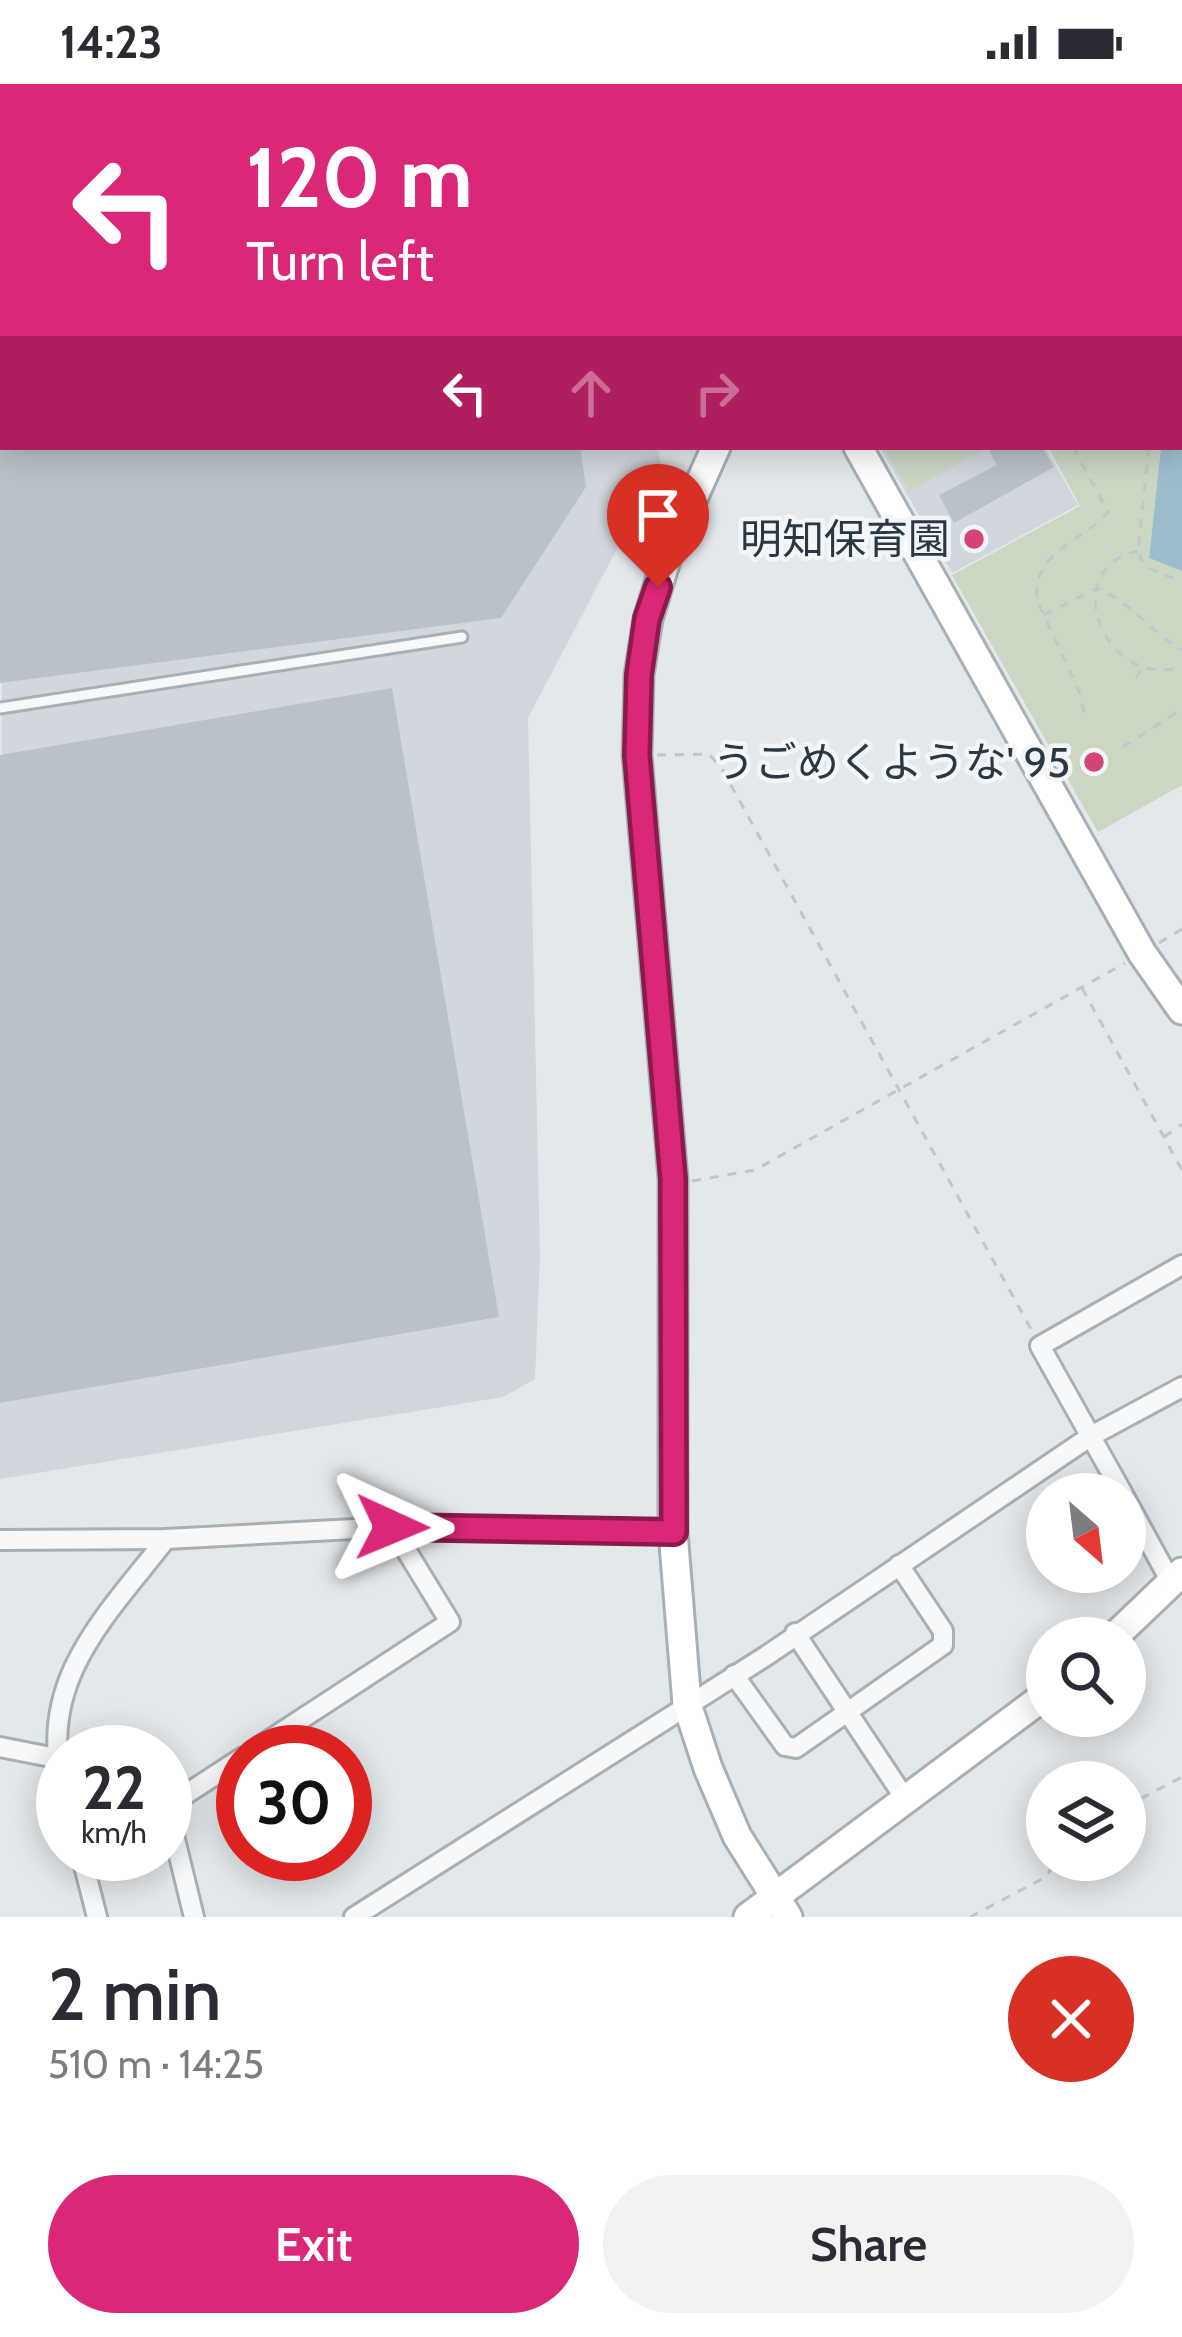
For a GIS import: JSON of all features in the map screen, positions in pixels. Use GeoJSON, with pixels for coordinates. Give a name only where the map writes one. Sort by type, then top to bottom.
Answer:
{"type":"FeatureCollection","features":[{"type":"Feature","properties":{"kind":"street"},"geometry":{"type":"LineString","coordinates":[[715,450],[668,554],[647,619],[639,675],[637,755],[673,1179],[678,1633],[687,1704],[737,1836],[782,1907]]}},
{"type":"Feature","properties":{"kind":"street"},"geometry":{"type":"LineString","coordinates":[[860,450],[1142,953],[1182,1010]]}},
{"type":"Feature","properties":{"kind":"street"},"geometry":{"type":"LineString","coordinates":[[1111,1473],[1040,1346],[1182,1265]]}},
{"type":"Feature","properties":{"kind":"street"},"geometry":{"type":"LineString","coordinates":[[354,1917],[734,1675],[1091,1436],[1182,1387]]}},
{"type":"Feature","properties":{"kind":"street"},"geometry":{"type":"LineString","coordinates":[[0,1540],[166,1539],[392,1527],[674,1532]]}},
{"type":"Feature","properties":{"kind":"street"},"geometry":{"type":"LineString","coordinates":[[292,1725],[450,1622],[392,1527]]}},
{"type":"Feature","properties":{"kind":"street"},"geometry":{"type":"LineString","coordinates":[[1135,1617],[1177,1577],[1146,1530]]}},
{"type":"Feature","properties":{"kind":"street"},"geometry":{"type":"LineString","coordinates":[[59,1725],[61,1701],[81,1648],[166,1539]]}},
{"type":"Feature","properties":{"kind":"street"},"geometry":{"type":"LineString","coordinates":[[734,1675],[785,1746],[796,1748],[944,1645],[943,1631],[899,1565]]}},
{"type":"Feature","properties":{"kind":"street"},"geometry":{"type":"LineString","coordinates":[[795,1633],[906,1800]]}},
{"type":"Feature","properties":{"kind":"street"},"geometry":{"type":"LineString","coordinates":[[748,1917],[782,1907],[906,1800],[1026,1710]]}},
{"type":"Feature","properties":{"kind":"street"},"geometry":{"type":"LineString","coordinates":[[0,1747],[36,1754]]}},
{"type":"Feature","properties":{"kind":"street"},"geometry":{"type":"LineString","coordinates":[[194,1917],[169,1814],[174,1802],[216,1775]]}},
{"type":"Feature","properties":{"kind":"street"},"geometry":{"type":"LineString","coordinates":[[88,1881],[98,1917]]}},
{"type":"Feature","properties":{"kind":"lane"},"geometry":{"type":"LineString","coordinates":[[0,708],[462,637]]}},
{"type":"Feature","properties":{"kind":"path"},"geometry":{"type":"LineString","coordinates":[[1075,450],[1108,512],[1042,564],[1036,588],[1081,696],[1084,720]]}},
{"type":"Feature","properties":{"kind":"path"},"geometry":{"type":"LineString","coordinates":[[1148,450],[1138,551],[1144,566],[1182,582]]}},
{"type":"Feature","properties":{"kind":"path"},"geometry":{"type":"LineString","coordinates":[[1138,551],[1116,555],[1106,564],[1097,588],[1095,618],[1112,646],[1143,667],[1182,667]]}},
{"type":"Feature","properties":{"kind":"path"},"geometry":{"type":"LineString","coordinates":[[1044,615],[1097,588]]}},
{"type":"Feature","properties":{"kind":"path"},"geometry":{"type":"LineString","coordinates":[[1097,588],[1182,650]]}},
{"type":"Feature","properties":{"kind":"path"},"geometry":{"type":"LineString","coordinates":[[1136,678],[1143,667]]}},
{"type":"Feature","properties":{"kind":"path"},"geometry":{"type":"LineString","coordinates":[[1123,747],[1182,709]]}},
{"type":"Feature","properties":{"kind":"path"},"geometry":{"type":"LineString","coordinates":[[637,755],[709,754],[722,769],[1040,1346]]}},
{"type":"Feature","properties":{"kind":"path"},"geometry":{"type":"LineString","coordinates":[[673,1179],[703,1182],[755,1170],[1142,953]]}},
{"type":"Feature","properties":{"kind":"path"},"geometry":{"type":"LineString","coordinates":[[1082,986],[1182,1170]]}},
{"type":"Feature","properties":{"kind":"path"},"geometry":{"type":"LineString","coordinates":[[1164,1138],[1182,1124]]}},
{"type":"Feature","properties":{"kind":"path"},"geometry":{"type":"LineString","coordinates":[[1146,1796],[1182,1777]]}},
{"type":"Feature","properties":{"kind":"path"},"geometry":{"type":"LineString","coordinates":[[970,1917],[1038,1881]]}},
{"type":"Feature","properties":{"kind":"shaded area"},"geometry":{"type":"Polygon","coordinates":[[[2,450],[658,450],[661,465],[528,718],[540,1255],[535,1379],[503,1397],[0,1479],[2,450]]]}},
{"type":"Feature","properties":{"kind":"shaded area","name":"明知保育園"},"geometry":{"type":"Polygon","coordinates":[[[882,450],[1047,450],[1078,505],[952,573],[882,450]]]}},
{"type":"Feature","properties":{"kind":"green space"},"geometry":{"type":"Polygon","coordinates":[[[886,450],[984,450],[909,491],[886,450]]]}},
{"type":"Feature","properties":{"kind":"green space"},"geometry":{"type":"Polygon","coordinates":[[[1050,450],[1161,450],[1149,558],[1182,571],[1182,785],[1098,832],[952,575],[1080,506],[1050,450]]]}},
{"type":"Feature","properties":{"kind":"water"},"geometry":{"type":"Polygon","coordinates":[[[1161,450],[1182,450],[1182,571],[1149,558],[1161,450]]]}},
{"type":"Feature","properties":{"kind":"building"},"geometry":{"type":"Polygon","coordinates":[[[0,450],[580,450],[586,487],[501,618],[0,683],[0,450]]]}},
{"type":"Feature","properties":{"kind":"building"},"geometry":{"type":"Polygon","coordinates":[[[1044,450],[1054,467],[954,523],[939,495],[997,465],[989,451],[1044,450]]]}},
{"type":"Feature","properties":{"kind":"building"},"geometry":{"type":"Polygon","coordinates":[[[392,688],[499,1317],[0,1403],[0,755],[392,688]]]}},
{"type":"Feature","properties":{"kind":"place","name":"明知保育園"},"geometry":{"type":"Point","coordinates":[974,539]}},
{"type":"Feature","properties":{"kind":"place","name":"うごめくような' 95"},"geometry":{"type":"Point","coordinates":[1094,762]}},
{"type":"Feature","properties":{"kind":"route"},"geometry":{"type":"LineString","coordinates":[[392,1527],[674,1532],[673,1179],[637,755],[639,675],[647,619],[658,587]]}}]}
